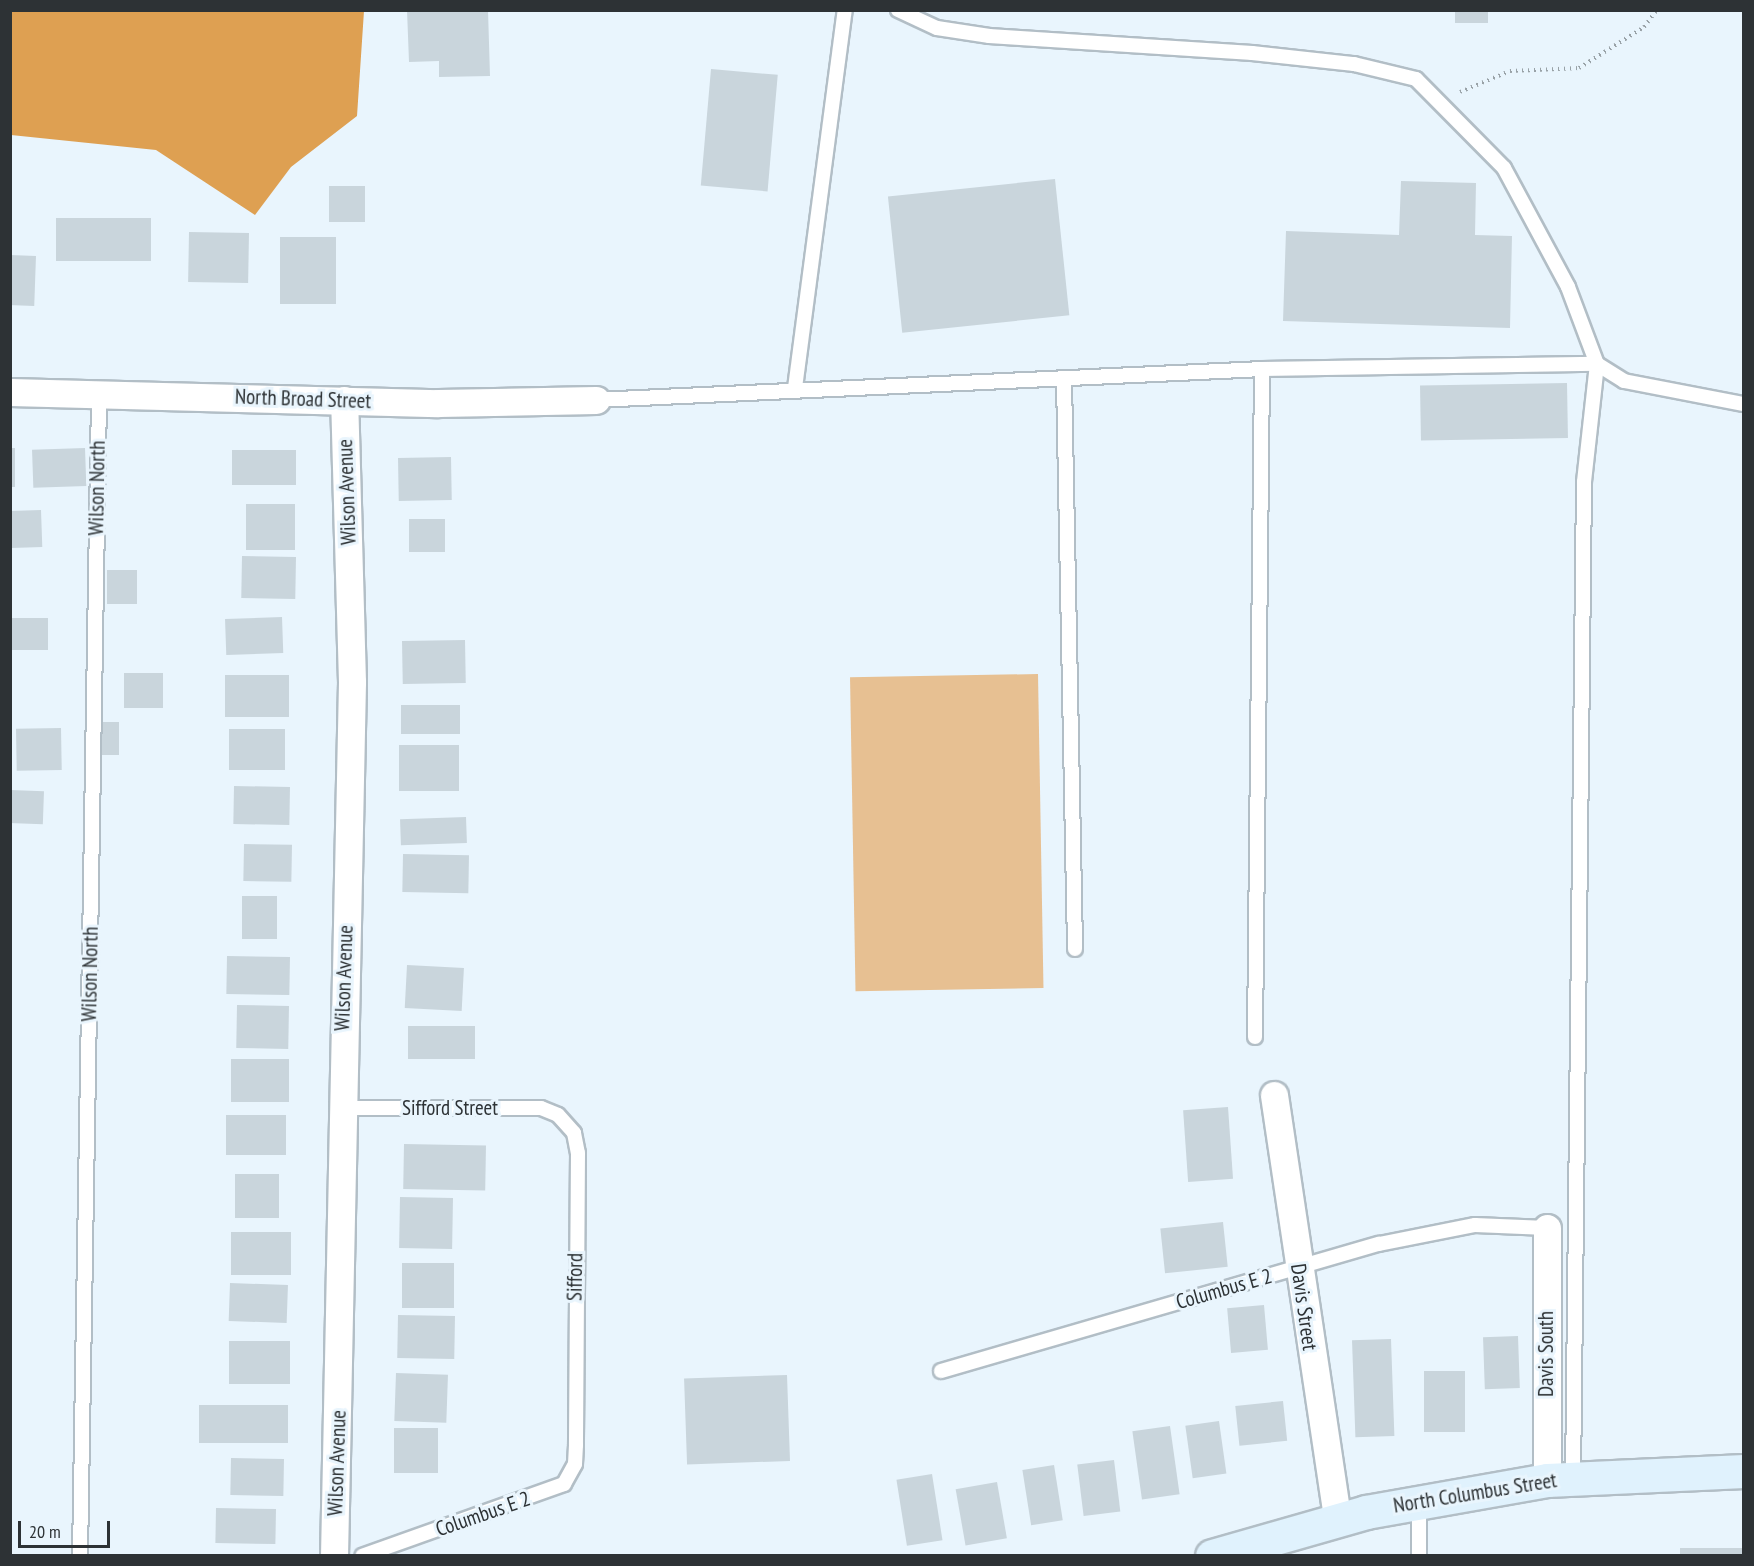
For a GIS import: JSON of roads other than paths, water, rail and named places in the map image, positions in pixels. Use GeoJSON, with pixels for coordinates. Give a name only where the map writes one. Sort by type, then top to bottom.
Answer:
{"type":"FeatureCollection","features":[{"type":"Feature","properties":{"kind":"main road","name":"North Columbus Street"},"geometry":{"type":"LineString","coordinates":[[1212,1556],[1337,1519],[1419,1500],[1560,1478],[1743,1471]]}},
{"type":"Feature","properties":{"kind":"street","name":"North Broad Street"},"geometry":{"type":"LineString","coordinates":[[10,392],[344,400],[596,400]]}},
{"type":"Feature","properties":{"kind":"street","name":"Wilson Avenue"},"geometry":{"type":"LineString","coordinates":[[334,1556],[340,1108],[352,681],[344,400]]}},
{"type":"Feature","properties":{"kind":"street","name":"Davis Street"},"geometry":{"type":"LineString","coordinates":[[1274,1095],[1337,1519]]}},
{"type":"Feature","properties":{"kind":"street","name":"Davis South"},"geometry":{"type":"LineString","coordinates":[[1547,1227],[1560,1478]]}},
{"type":"Feature","properties":{"kind":"lane"},"geometry":{"type":"LineString","coordinates":[[795,388],[845,10]]}},
{"type":"Feature","properties":{"kind":"lane"},"geometry":{"type":"LineString","coordinates":[[898,10],[937,28],[989,36],[1354,64],[1416,79],[1441,99],[1504,168],[1568,287],[1597,364],[1584,482],[1560,1478]]}},
{"type":"Feature","properties":{"kind":"lane"},"geometry":{"type":"LineString","coordinates":[[596,400],[795,388],[1064,379],[1262,369],[1597,364],[1624,381],[1743,404]]}},
{"type":"Feature","properties":{"kind":"lane"},"geometry":{"type":"LineString","coordinates":[[1256,1037],[1262,369]]}},
{"type":"Feature","properties":{"kind":"lane"},"geometry":{"type":"LineString","coordinates":[[1064,379],[1075,949]]}},
{"type":"Feature","properties":{"kind":"lane","name":"Wilson North"},"geometry":{"type":"LineString","coordinates":[[80,1556],[99,393]]}},
{"type":"Feature","properties":{"kind":"lane","name":"Sifford Street"},"geometry":{"type":"LineString","coordinates":[[340,1108],[541,1108],[558,1115]]}},
{"type":"Feature","properties":{"kind":"lane","name":"Sifford"},"geometry":{"type":"LineString","coordinates":[[558,1115],[574,1133],[578,1153],[576,1445]]}},
{"type":"Feature","properties":{"kind":"lane","name":"Columbus E 2"},"geometry":{"type":"LineString","coordinates":[[941,1371],[1298,1267],[1475,1225],[1547,1227]]}},
{"type":"Feature","properties":{"kind":"lane","name":"Columbus E 2"},"geometry":{"type":"LineString","coordinates":[[362,1556],[564,1484],[575,1464],[576,1445]]}},
{"type":"Feature","properties":{"kind":"lane"},"geometry":{"type":"LineString","coordinates":[[1419,1500],[1419,1556]]}}]}
